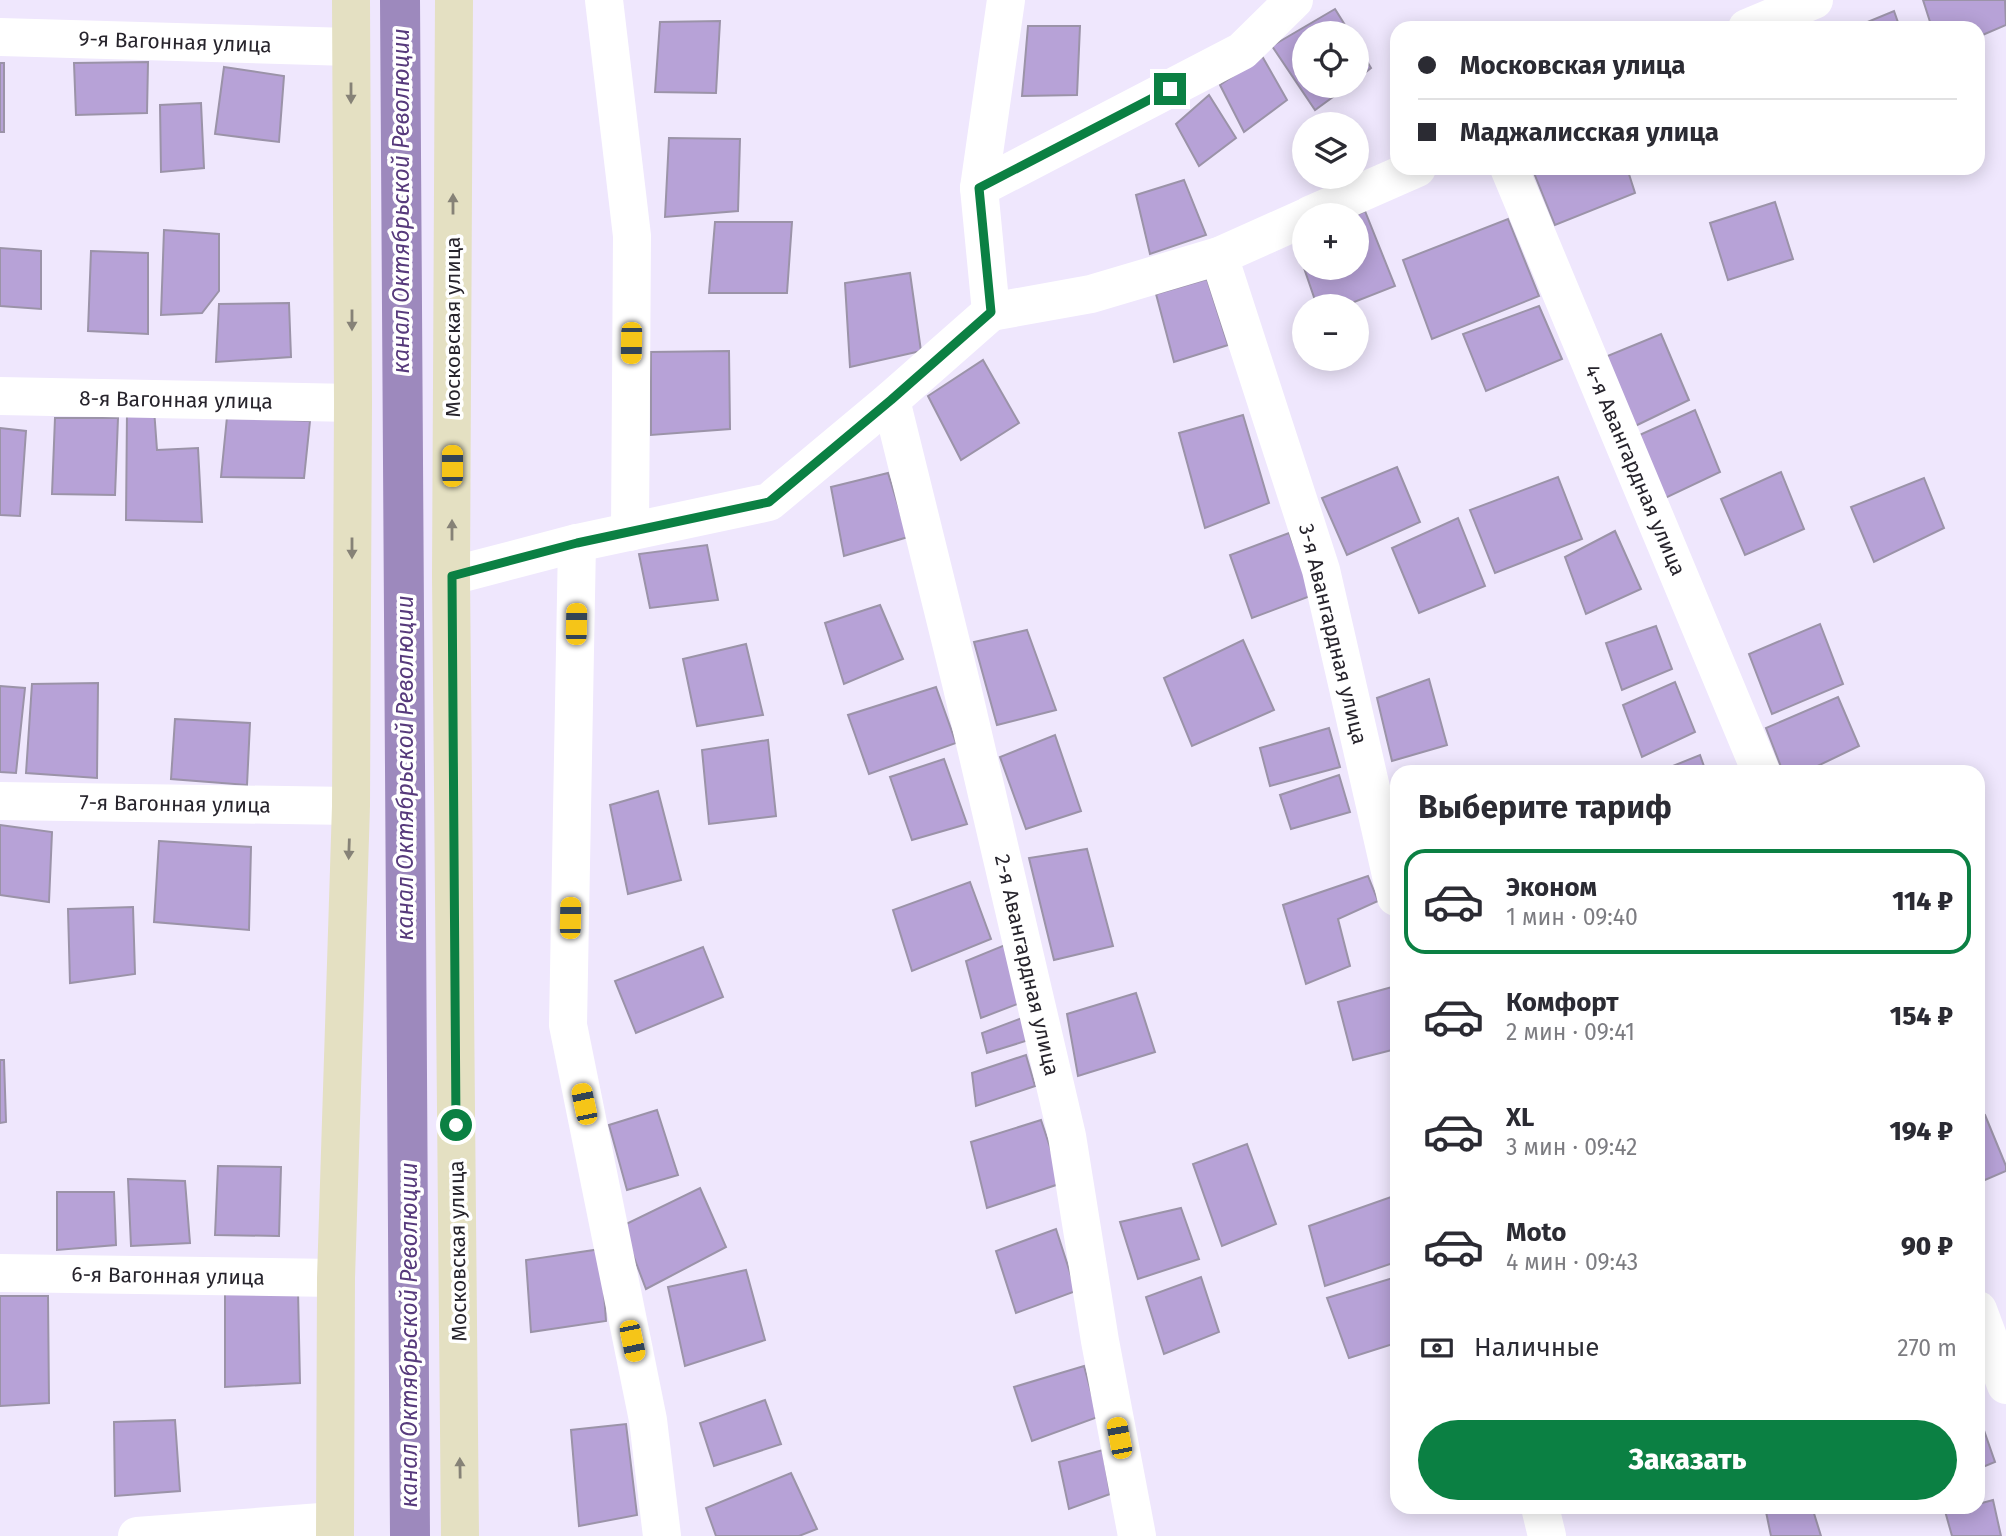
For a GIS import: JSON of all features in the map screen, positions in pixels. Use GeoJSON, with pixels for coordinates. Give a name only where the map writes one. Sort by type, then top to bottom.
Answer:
{"type":"FeatureCollection","features":[{"type":"Feature","properties":{"kind":"main road"},"geometry":{"type":"LineString","coordinates":[[335,1529],[336,1279],[351,806],[351,0]]}},
{"type":"Feature","properties":{"kind":"main road","name":"Московская улица"},"geometry":{"type":"LineString","coordinates":[[454,0],[452,576],[460,1536]]}},
{"type":"Feature","properties":{"kind":"street"},"geometry":{"type":"LineString","coordinates":[[604,0],[632,236],[630,532]]}},
{"type":"Feature","properties":{"kind":"street"},"geometry":{"type":"LineString","coordinates":[[991,312],[979,188],[1006,0]]}},
{"type":"Feature","properties":{"kind":"street"},"geometry":{"type":"LineString","coordinates":[[979,188],[1242,51],[1294,0]]}},
{"type":"Feature","properties":{"kind":"street"},"geometry":{"type":"LineString","coordinates":[[1764,21],[1814,0]]}},
{"type":"Feature","properties":{"kind":"street","name":"9-я Вагонная улица"},"geometry":{"type":"LineString","coordinates":[[0,37],[350,47]]}},
{"type":"Feature","properties":{"kind":"street"},"geometry":{"type":"LineString","coordinates":[[1337,203],[1401,175]]}},
{"type":"Feature","properties":{"kind":"street","name":"4-я Авангардная улица"},"geometry":{"type":"LineString","coordinates":[[1512,175],[1758,765]]}},
{"type":"Feature","properties":{"kind":"street"},"geometry":{"type":"LineString","coordinates":[[452,576],[577,543],[769,502],[991,312],[1091,294],[1219,256],[1292,223]]}},
{"type":"Feature","properties":{"kind":"street","name":"3-я Авангардная улица"},"geometry":{"type":"LineString","coordinates":[[1219,256],[1321,570],[1390,871]]}},
{"type":"Feature","properties":{"kind":"street","name":"8-я Вагонная улица"},"geometry":{"type":"LineString","coordinates":[[0,396],[353,403]]}},
{"type":"Feature","properties":{"kind":"street","name":"2-я Авангардная улица"},"geometry":{"type":"LineString","coordinates":[[891,400],[961,682],[1067,1136],[1100,1341],[1137,1536]]}},
{"type":"Feature","properties":{"kind":"street"},"geometry":{"type":"LineString","coordinates":[[577,543],[568,1025],[648,1420],[662,1536]]}},
{"type":"Feature","properties":{"kind":"street","name":"7-я Вагонная улица"},"geometry":{"type":"LineString","coordinates":[[0,801],[351,806]]}},
{"type":"Feature","properties":{"kind":"street","name":"6-я Вагонная улица"},"geometry":{"type":"LineString","coordinates":[[0,1273],[336,1279]]}},
{"type":"Feature","properties":{"kind":"street"},"geometry":{"type":"LineString","coordinates":[[1985,1329],[2006,1385]]}},
{"type":"Feature","properties":{"kind":"street"},"geometry":{"type":"LineString","coordinates":[[1541,1514],[1546,1536]]}},
{"type":"Feature","properties":{"kind":"street"},"geometry":{"type":"LineString","coordinates":[[137,1536],[335,1529]]}},
{"type":"Feature","properties":{"kind":"building"},"geometry":{"type":"Polygon","coordinates":[[[1923,0],[2005,0],[2006,25],[1985,34],[1985,21],[1930,21],[1923,0]]]}},
{"type":"Feature","properties":{"kind":"building"},"geometry":{"type":"Polygon","coordinates":[[[1335,9],[1342,21],[1315,21],[1335,9]]]}},
{"type":"Feature","properties":{"kind":"building"},"geometry":{"type":"Polygon","coordinates":[[[1894,11],[1898,21],[1870,21],[1894,11]]]}},
{"type":"Feature","properties":{"kind":"building"},"geometry":{"type":"Polygon","coordinates":[[[720,21],[716,93],[655,92],[660,22],[720,21]]]}},
{"type":"Feature","properties":{"kind":"building"},"geometry":{"type":"Polygon","coordinates":[[[1028,26],[1080,26],[1077,95],[1022,96],[1028,26]]]}},
{"type":"Feature","properties":{"kind":"building"},"geometry":{"type":"Polygon","coordinates":[[[1292,34],[1292,76],[1272,46],[1292,34]]]}},
{"type":"Feature","properties":{"kind":"building"},"geometry":{"type":"Polygon","coordinates":[[[1262,56],[1287,100],[1244,132],[1220,85],[1262,56]]]}},
{"type":"Feature","properties":{"kind":"building"},"geometry":{"type":"Polygon","coordinates":[[[148,62],[147,113],[76,115],[74,63],[148,62]]]}},
{"type":"Feature","properties":{"kind":"building"},"geometry":{"type":"Polygon","coordinates":[[[0,63],[4,63],[4,132],[0,132],[0,63]]]}},
{"type":"Feature","properties":{"kind":"building"},"geometry":{"type":"Polygon","coordinates":[[[224,67],[284,76],[279,142],[215,134],[224,67]]]}},
{"type":"Feature","properties":{"kind":"building"},"geometry":{"type":"Polygon","coordinates":[[[1209,95],[1236,138],[1199,166],[1176,124],[1209,95]]]}},
{"type":"Feature","properties":{"kind":"building"},"geometry":{"type":"Polygon","coordinates":[[[1307,98],[1332,98],[1315,110],[1307,98]]]}},
{"type":"Feature","properties":{"kind":"building"},"geometry":{"type":"Polygon","coordinates":[[[201,103],[204,168],[161,172],[160,105],[201,103]]]}},
{"type":"Feature","properties":{"kind":"building"},"geometry":{"type":"Polygon","coordinates":[[[669,138],[740,139],[738,211],[665,217],[669,138]]]}},
{"type":"Feature","properties":{"kind":"building"},"geometry":{"type":"Polygon","coordinates":[[[1535,175],[1629,175],[1635,193],[1555,225],[1535,175]]]}},
{"type":"Feature","properties":{"kind":"building"},"geometry":{"type":"Polygon","coordinates":[[[1184,180],[1206,235],[1150,254],[1136,195],[1184,180]]]}},
{"type":"Feature","properties":{"kind":"building"},"geometry":{"type":"Polygon","coordinates":[[[1775,202],[1793,259],[1728,280],[1710,223],[1775,202]]]}},
{"type":"Feature","properties":{"kind":"building"},"geometry":{"type":"Polygon","coordinates":[[[1508,219],[1539,296],[1432,339],[1403,260],[1508,219]]]}},
{"type":"Feature","properties":{"kind":"building"},"geometry":{"type":"Polygon","coordinates":[[[1369,221],[1395,286],[1369,296],[1369,294],[1313,294],[1308,280],[1369,280],[1369,221]]]}},
{"type":"Feature","properties":{"kind":"building"},"geometry":{"type":"Polygon","coordinates":[[[715,222],[792,222],[787,293],[709,293],[715,222]]]}},
{"type":"Feature","properties":{"kind":"building"},"geometry":{"type":"Polygon","coordinates":[[[164,230],[219,234],[219,291],[202,313],[161,315],[164,230]]]}},
{"type":"Feature","properties":{"kind":"building"},"geometry":{"type":"Polygon","coordinates":[[[0,248],[41,251],[41,309],[0,306],[0,248]]]}},
{"type":"Feature","properties":{"kind":"building"},"geometry":{"type":"Polygon","coordinates":[[[91,251],[148,253],[148,334],[88,331],[91,251]]]}},
{"type":"Feature","properties":{"kind":"building"},"geometry":{"type":"Polygon","coordinates":[[[910,273],[921,351],[850,367],[845,283],[910,273]]]}},
{"type":"Feature","properties":{"kind":"building"},"geometry":{"type":"Polygon","coordinates":[[[1207,279],[1228,345],[1174,362],[1156,294],[1207,279]]]}},
{"type":"Feature","properties":{"kind":"building"},"geometry":{"type":"Polygon","coordinates":[[[289,303],[291,357],[216,362],[219,304],[289,303]]]}},
{"type":"Feature","properties":{"kind":"building"},"geometry":{"type":"Polygon","coordinates":[[[1539,306],[1562,359],[1486,391],[1463,334],[1539,306]]]}},
{"type":"Feature","properties":{"kind":"building"},"geometry":{"type":"Polygon","coordinates":[[[1661,334],[1689,400],[1631,428],[1605,357],[1661,334]]]}},
{"type":"Feature","properties":{"kind":"building"},"geometry":{"type":"Polygon","coordinates":[[[729,351],[730,429],[651,435],[651,352],[729,351]]]}},
{"type":"Feature","properties":{"kind":"building"},"geometry":{"type":"Polygon","coordinates":[[[983,360],[1019,423],[961,460],[928,396],[983,360]]]}},
{"type":"Feature","properties":{"kind":"building"},"geometry":{"type":"Polygon","coordinates":[[[154,409],[157,450],[198,448],[202,522],[126,520],[127,412],[154,409]]]}},
{"type":"Feature","properties":{"kind":"building"},"geometry":{"type":"Polygon","coordinates":[[[1695,410],[1720,472],[1659,501],[1635,437],[1695,410]]]}},
{"type":"Feature","properties":{"kind":"building"},"geometry":{"type":"Polygon","coordinates":[[[1243,415],[1269,503],[1205,528],[1179,433],[1243,415]]]}},
{"type":"Feature","properties":{"kind":"building"},"geometry":{"type":"Polygon","coordinates":[[[227,417],[310,421],[304,478],[221,477],[227,417]]]}},
{"type":"Feature","properties":{"kind":"building"},"geometry":{"type":"Polygon","coordinates":[[[55,418],[118,418],[115,495],[52,494],[55,418]]]}},
{"type":"Feature","properties":{"kind":"building"},"geometry":{"type":"Polygon","coordinates":[[[0,428],[26,431],[20,516],[0,515],[0,428]]]}},
{"type":"Feature","properties":{"kind":"building"},"geometry":{"type":"Polygon","coordinates":[[[1397,467],[1420,522],[1347,555],[1322,498],[1397,467]]]}},
{"type":"Feature","properties":{"kind":"building"},"geometry":{"type":"Polygon","coordinates":[[[1781,472],[1804,529],[1745,555],[1721,499],[1781,472]]]}},
{"type":"Feature","properties":{"kind":"building"},"geometry":{"type":"Polygon","coordinates":[[[888,473],[908,537],[844,556],[831,487],[888,473]]]}},
{"type":"Feature","properties":{"kind":"building"},"geometry":{"type":"Polygon","coordinates":[[[1558,477],[1582,539],[1495,573],[1470,510],[1558,477]]]}},
{"type":"Feature","properties":{"kind":"building"},"geometry":{"type":"Polygon","coordinates":[[[1924,478],[1944,528],[1874,562],[1851,507],[1924,478]]]}},
{"type":"Feature","properties":{"kind":"building"},"geometry":{"type":"Polygon","coordinates":[[[1458,518],[1485,586],[1419,613],[1392,548],[1458,518]]]}},
{"type":"Feature","properties":{"kind":"building"},"geometry":{"type":"Polygon","coordinates":[[[1615,531],[1641,589],[1586,614],[1565,557],[1615,531]]]}},
{"type":"Feature","properties":{"kind":"building"},"geometry":{"type":"Polygon","coordinates":[[[1289,533],[1313,595],[1252,618],[1230,555],[1289,533]]]}},
{"type":"Feature","properties":{"kind":"building"},"geometry":{"type":"Polygon","coordinates":[[[707,545],[718,600],[650,608],[639,554],[707,545]]]}},
{"type":"Feature","properties":{"kind":"building"},"geometry":{"type":"Polygon","coordinates":[[[880,605],[903,659],[844,684],[825,623],[880,605]]]}},
{"type":"Feature","properties":{"kind":"building"},"geometry":{"type":"Polygon","coordinates":[[[1820,624],[1843,684],[1772,714],[1749,654],[1820,624]]]}},
{"type":"Feature","properties":{"kind":"building"},"geometry":{"type":"Polygon","coordinates":[[[1656,626],[1672,669],[1622,690],[1606,643],[1656,626]]]}},
{"type":"Feature","properties":{"kind":"building"},"geometry":{"type":"Polygon","coordinates":[[[1027,630],[1056,710],[997,725],[974,642],[1027,630]]]}},
{"type":"Feature","properties":{"kind":"building"},"geometry":{"type":"Polygon","coordinates":[[[1243,640],[1274,710],[1192,746],[1164,678],[1243,640]]]}},
{"type":"Feature","properties":{"kind":"building"},"geometry":{"type":"Polygon","coordinates":[[[746,644],[763,715],[697,726],[683,659],[746,644]]]}},
{"type":"Feature","properties":{"kind":"building"},"geometry":{"type":"Polygon","coordinates":[[[1429,679],[1447,745],[1392,761],[1377,698],[1429,679]]]}},
{"type":"Feature","properties":{"kind":"building"},"geometry":{"type":"Polygon","coordinates":[[[1675,682],[1695,732],[1642,757],[1623,705],[1675,682]]]}},
{"type":"Feature","properties":{"kind":"building"},"geometry":{"type":"Polygon","coordinates":[[[98,683],[97,778],[26,773],[32,684],[98,683]]]}},
{"type":"Feature","properties":{"kind":"building"},"geometry":{"type":"Polygon","coordinates":[[[0,686],[25,688],[16,773],[0,772],[0,686]]]}},
{"type":"Feature","properties":{"kind":"building"},"geometry":{"type":"Polygon","coordinates":[[[936,687],[956,743],[869,774],[848,715],[936,687]]]}},
{"type":"Feature","properties":{"kind":"building"},"geometry":{"type":"Polygon","coordinates":[[[1838,697],[1859,746],[1820,765],[1780,765],[1766,728],[1838,697]]]}},
{"type":"Feature","properties":{"kind":"building"},"geometry":{"type":"Polygon","coordinates":[[[175,719],[250,723],[247,785],[171,779],[175,719]]]}},
{"type":"Feature","properties":{"kind":"building"},"geometry":{"type":"Polygon","coordinates":[[[1329,728],[1340,767],[1270,786],[1260,748],[1329,728]]]}},
{"type":"Feature","properties":{"kind":"building"},"geometry":{"type":"Polygon","coordinates":[[[1055,735],[1081,811],[1026,829],[1000,757],[1055,735]]]}},
{"type":"Feature","properties":{"kind":"building"},"geometry":{"type":"Polygon","coordinates":[[[768,740],[776,816],[709,824],[702,750],[768,740]]]}},
{"type":"Feature","properties":{"kind":"building"},"geometry":{"type":"Polygon","coordinates":[[[1700,755],[1704,765],[1675,765],[1700,755]]]}},
{"type":"Feature","properties":{"kind":"building"},"geometry":{"type":"Polygon","coordinates":[[[944,759],[967,824],[912,840],[890,777],[944,759]]]}},
{"type":"Feature","properties":{"kind":"building"},"geometry":{"type":"Polygon","coordinates":[[[1339,775],[1350,812],[1291,829],[1280,795],[1339,775]]]}},
{"type":"Feature","properties":{"kind":"building"},"geometry":{"type":"Polygon","coordinates":[[[658,791],[681,880],[628,894],[610,805],[658,791]]]}},
{"type":"Feature","properties":{"kind":"building"},"geometry":{"type":"Polygon","coordinates":[[[0,825],[52,832],[49,902],[0,895],[0,825]]]}},
{"type":"Feature","properties":{"kind":"building"},"geometry":{"type":"Polygon","coordinates":[[[159,841],[251,847],[249,930],[154,922],[159,841]]]}},
{"type":"Feature","properties":{"kind":"building"},"geometry":{"type":"Polygon","coordinates":[[[1087,849],[1113,946],[1054,960],[1029,858],[1087,849]]]}},
{"type":"Feature","properties":{"kind":"building"},"geometry":{"type":"Polygon","coordinates":[[[1368,876],[1378,901],[1338,919],[1350,966],[1306,984],[1283,905],[1368,876]]]}},
{"type":"Feature","properties":{"kind":"building"},"geometry":{"type":"Polygon","coordinates":[[[970,882],[991,939],[912,971],[893,910],[970,882]]]}},
{"type":"Feature","properties":{"kind":"building"},"geometry":{"type":"Polygon","coordinates":[[[133,907],[135,974],[70,983],[68,909],[133,907]]]}},
{"type":"Feature","properties":{"kind":"building"},"geometry":{"type":"Polygon","coordinates":[[[1005,945],[1020,1003],[981,1018],[966,961],[1005,945]]]}},
{"type":"Feature","properties":{"kind":"building"},"geometry":{"type":"Polygon","coordinates":[[[703,947],[723,997],[636,1033],[615,981],[703,947]]]}},
{"type":"Feature","properties":{"kind":"building"},"geometry":{"type":"Polygon","coordinates":[[[1390,988],[1390,1051],[1353,1060],[1338,1002],[1390,988]]]}},
{"type":"Feature","properties":{"kind":"building"},"geometry":{"type":"Polygon","coordinates":[[[1136,993],[1155,1052],[1078,1076],[1067,1014],[1136,993]]]}},
{"type":"Feature","properties":{"kind":"building"},"geometry":{"type":"Polygon","coordinates":[[[1022,1018],[1032,1039],[987,1053],[982,1033],[1022,1018]]]}},
{"type":"Feature","properties":{"kind":"building"},"geometry":{"type":"Polygon","coordinates":[[[1026,1055],[1035,1086],[976,1106],[972,1073],[1026,1055]]]}},
{"type":"Feature","properties":{"kind":"building"},"geometry":{"type":"Polygon","coordinates":[[[0,1060],[4,1060],[6,1122],[0,1123],[0,1060]]]}},
{"type":"Feature","properties":{"kind":"building"},"geometry":{"type":"Polygon","coordinates":[[[657,1110],[678,1175],[627,1190],[609,1125],[657,1110]]]}},
{"type":"Feature","properties":{"kind":"building"},"geometry":{"type":"Polygon","coordinates":[[[1985,1115],[2006,1166],[2006,1171],[1985,1180],[1985,1115]]]}},
{"type":"Feature","properties":{"kind":"building"},"geometry":{"type":"Polygon","coordinates":[[[1041,1120],[1062,1183],[987,1208],[971,1142],[1041,1120]]]}},
{"type":"Feature","properties":{"kind":"building"},"geometry":{"type":"Polygon","coordinates":[[[1247,1144],[1276,1224],[1222,1246],[1193,1164],[1247,1144]]]}},
{"type":"Feature","properties":{"kind":"building"},"geometry":{"type":"Polygon","coordinates":[[[218,1166],[281,1167],[279,1236],[215,1235],[218,1166]]]}},
{"type":"Feature","properties":{"kind":"building"},"geometry":{"type":"Polygon","coordinates":[[[128,1179],[185,1181],[190,1243],[131,1246],[128,1179]]]}},
{"type":"Feature","properties":{"kind":"building"},"geometry":{"type":"Polygon","coordinates":[[[700,1188],[726,1247],[646,1289],[622,1226],[700,1188]]]}},
{"type":"Feature","properties":{"kind":"building"},"geometry":{"type":"Polygon","coordinates":[[[57,1192],[114,1192],[116,1245],[57,1250],[57,1192]]]}},
{"type":"Feature","properties":{"kind":"building"},"geometry":{"type":"Polygon","coordinates":[[[1390,1197],[1390,1264],[1325,1286],[1309,1226],[1390,1197]]]}},
{"type":"Feature","properties":{"kind":"building"},"geometry":{"type":"Polygon","coordinates":[[[1181,1208],[1199,1259],[1138,1279],[1120,1222],[1181,1208]]]}},
{"type":"Feature","properties":{"kind":"building"},"geometry":{"type":"Polygon","coordinates":[[[1056,1229],[1076,1291],[1016,1313],[996,1251],[1056,1229]]]}},
{"type":"Feature","properties":{"kind":"building"},"geometry":{"type":"Polygon","coordinates":[[[601,1249],[606,1321],[531,1332],[526,1260],[601,1249]]]}},
{"type":"Feature","properties":{"kind":"building"},"geometry":{"type":"Polygon","coordinates":[[[746,1270],[765,1340],[685,1366],[668,1287],[746,1270]]]}},
{"type":"Feature","properties":{"kind":"building"},"geometry":{"type":"Polygon","coordinates":[[[1201,1277],[1219,1332],[1164,1354],[1146,1297],[1201,1277]]]}},
{"type":"Feature","properties":{"kind":"building"},"geometry":{"type":"Polygon","coordinates":[[[1390,1279],[1390,1345],[1349,1358],[1327,1298],[1390,1279]]]}},
{"type":"Feature","properties":{"kind":"building"},"geometry":{"type":"Polygon","coordinates":[[[298,1291],[300,1383],[225,1387],[225,1293],[298,1291]]]}},
{"type":"Feature","properties":{"kind":"building"},"geometry":{"type":"Polygon","coordinates":[[[0,1296],[48,1296],[49,1403],[0,1406],[0,1296]]]}},
{"type":"Feature","properties":{"kind":"building"},"geometry":{"type":"Polygon","coordinates":[[[1084,1366],[1098,1417],[1032,1441],[1014,1387],[1084,1366]]]}},
{"type":"Feature","properties":{"kind":"building"},"geometry":{"type":"Polygon","coordinates":[[[765,1400],[781,1444],[714,1466],[700,1423],[765,1400]]]}},
{"type":"Feature","properties":{"kind":"building"},"geometry":{"type":"Polygon","coordinates":[[[175,1420],[180,1491],[115,1496],[114,1422],[175,1420]]]}},
{"type":"Feature","properties":{"kind":"building"},"geometry":{"type":"Polygon","coordinates":[[[626,1424],[637,1515],[579,1526],[571,1430],[626,1424]]]}},
{"type":"Feature","properties":{"kind":"building"},"geometry":{"type":"Polygon","coordinates":[[[1985,1433],[1995,1462],[1985,1466],[1985,1433]]]}},
{"type":"Feature","properties":{"kind":"building"},"geometry":{"type":"Polygon","coordinates":[[[1103,1450],[1110,1494],[1069,1509],[1059,1462],[1103,1450]]]}},
{"type":"Feature","properties":{"kind":"building"},"geometry":{"type":"Polygon","coordinates":[[[791,1473],[817,1529],[799,1536],[716,1536],[706,1508],[791,1473]]]}},
{"type":"Feature","properties":{"kind":"building"},"geometry":{"type":"Polygon","coordinates":[[[1993,1500],[2001,1536],[1952,1536],[1946,1514],[1985,1514],[1985,1502],[1993,1500]]]}},
{"type":"Feature","properties":{"kind":"building"},"geometry":{"type":"Polygon","coordinates":[[[1766,1514],[1814,1514],[1821,1536],[1771,1536],[1766,1514]]]}},
{"type":"Feature","properties":{"kind":"waterway","name":"канал Октябрьской Революции"},"geometry":{"type":"LineString","coordinates":[[400,0],[410,1536]]}},
{"type":"Feature","properties":{"kind":"route"},"geometry":{"type":"LineString","coordinates":[[456,1125],[452,576],[577,543],[769,502],[991,312],[979,188],[1170,89]]}}]}
